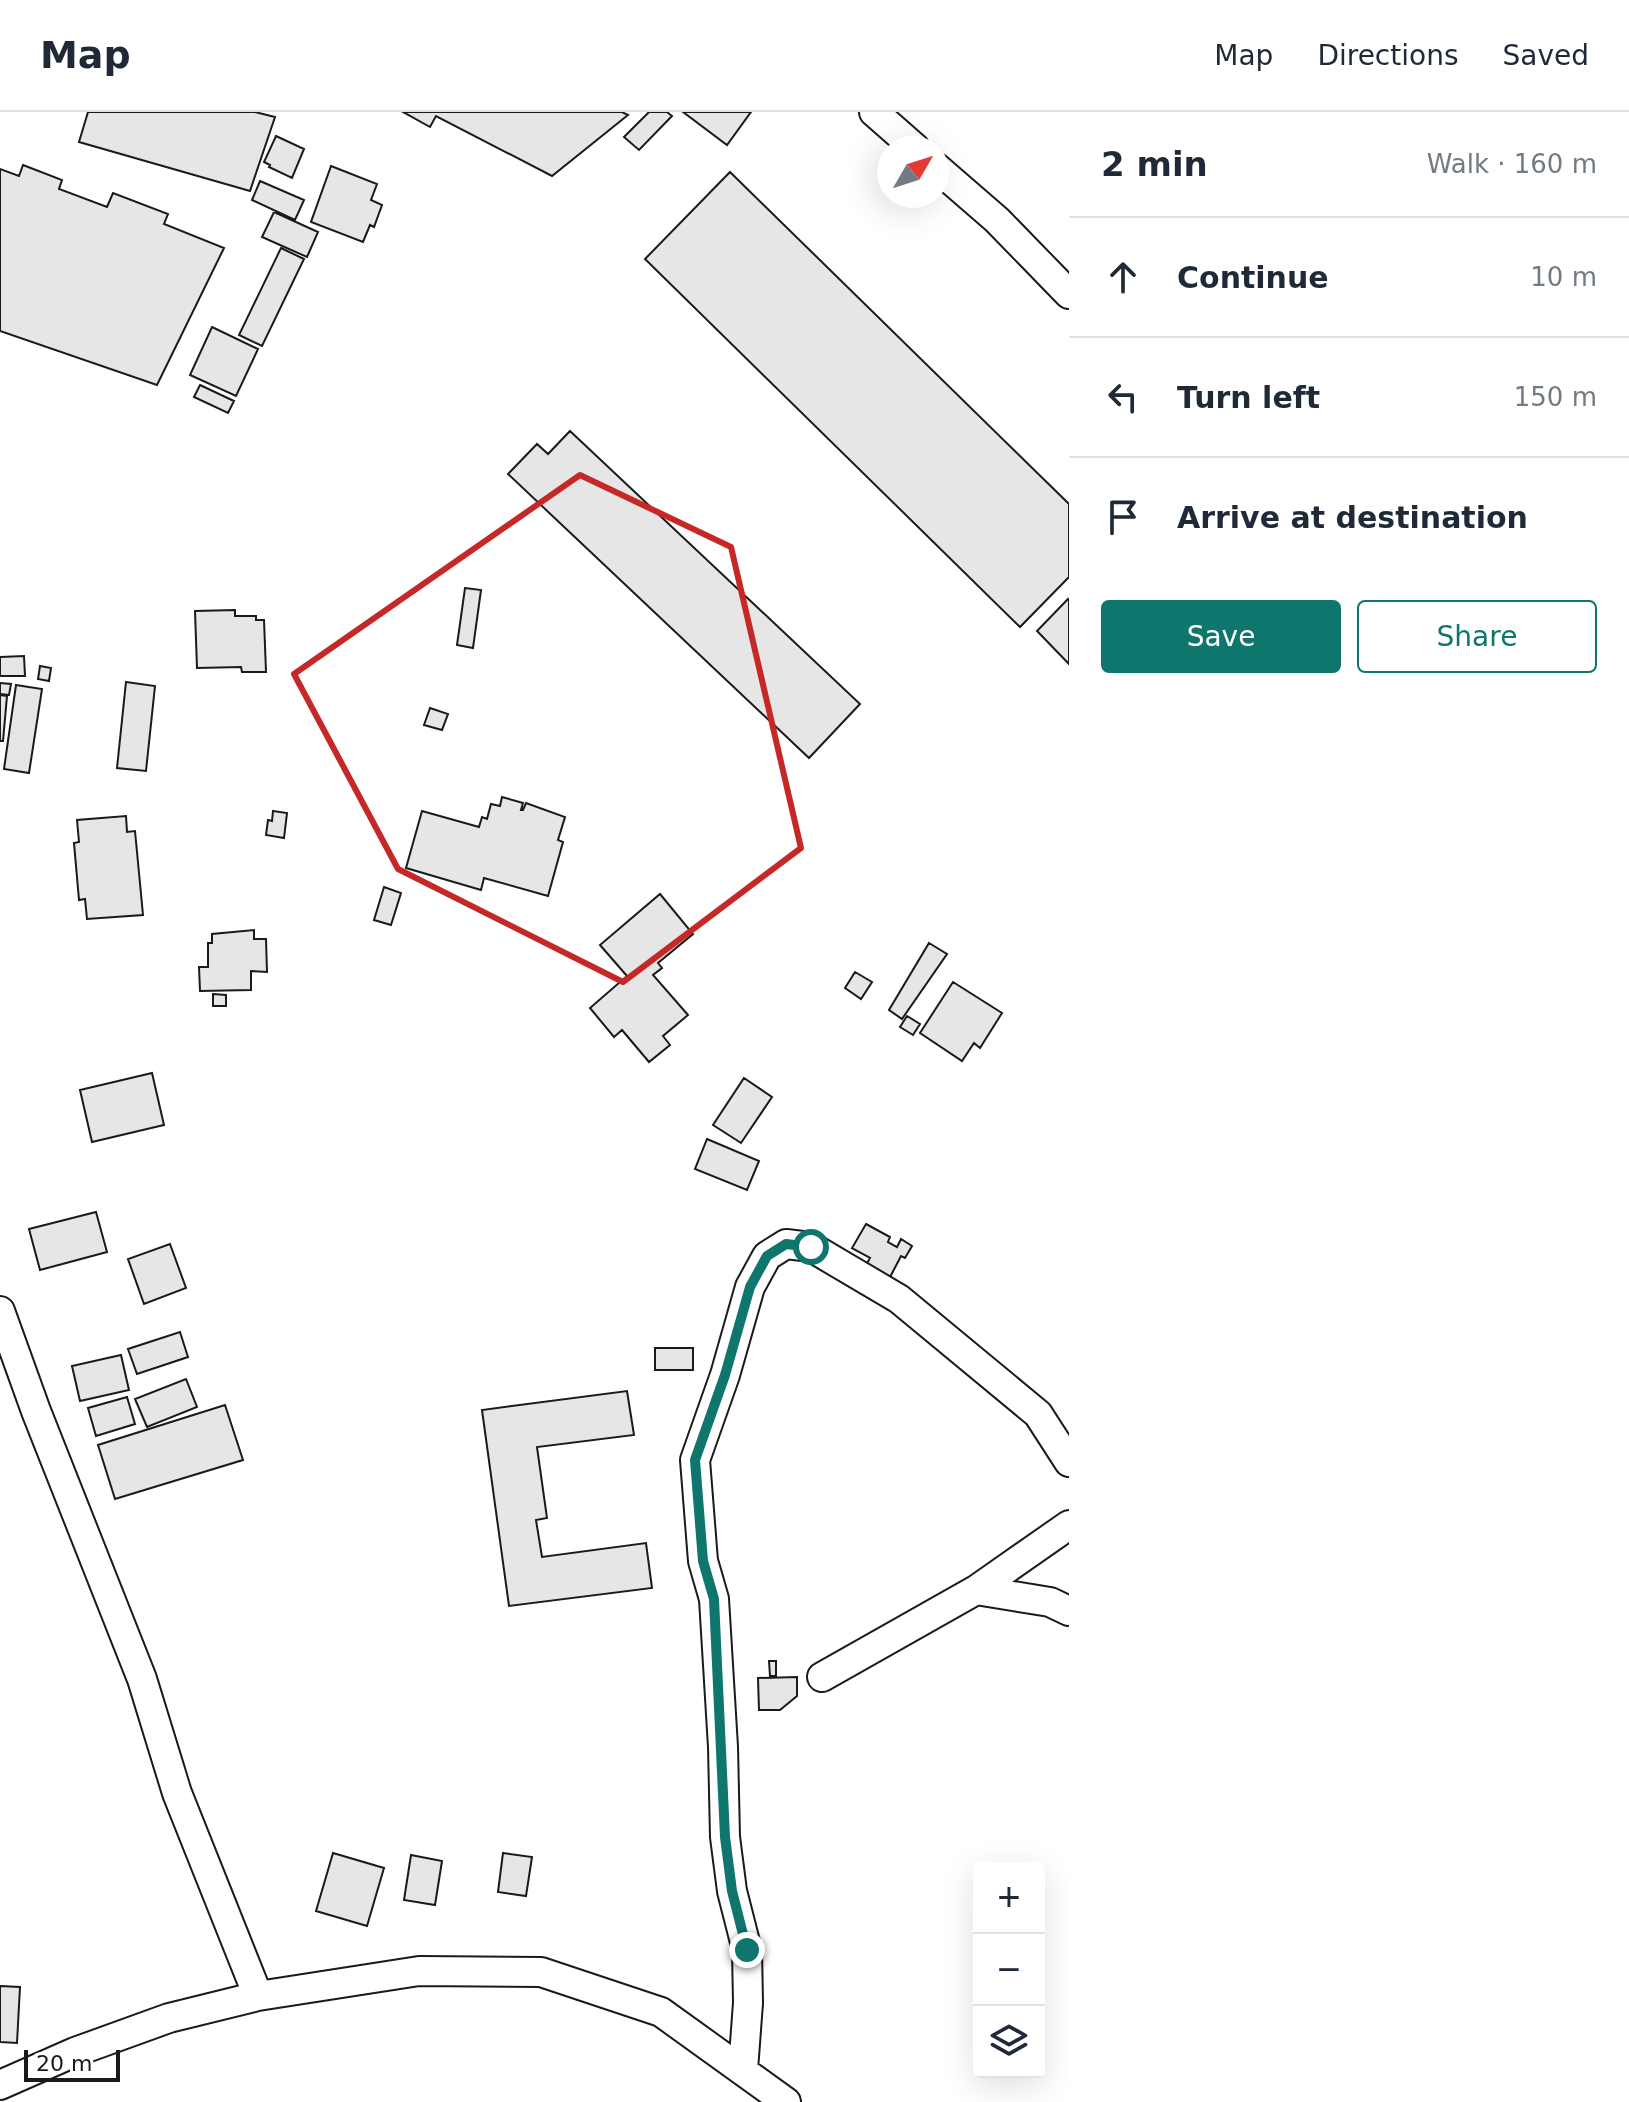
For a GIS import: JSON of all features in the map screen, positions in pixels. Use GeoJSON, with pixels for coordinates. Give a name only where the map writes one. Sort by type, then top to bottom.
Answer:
{"type":"FeatureCollection","features":[{"type":"Feature","properties":{"kind":"street"},"geometry":{"type":"LineString","coordinates":[[874,112],[901,136]]}},
{"type":"Feature","properties":{"kind":"street"},"geometry":{"type":"LineString","coordinates":[[949,178],[997,220],[1069,294]]}},
{"type":"Feature","properties":{"kind":"street"},"geometry":{"type":"LineString","coordinates":[[743,2070],[748,2003],[747,1950],[732,1891],[725,1837],[714,1599],[703,1561],[695,1460],[725,1375],[750,1287],[767,1256],[786,1244],[811,1247],[899,1299],[1038,1414],[1069,1462]]}},
{"type":"Feature","properties":{"kind":"street"},"geometry":{"type":"LineString","coordinates":[[3,1326],[142,1679],[177,1793],[258,1996]]}},
{"type":"Feature","properties":{"kind":"street"},"geometry":{"type":"LineString","coordinates":[[822,1677],[976,1590],[1069,1525]]}},
{"type":"Feature","properties":{"kind":"street"},"geometry":{"type":"LineString","coordinates":[[976,1590],[1050,1602],[1069,1611]]}},
{"type":"Feature","properties":{"kind":"street"},"geometry":{"type":"LineString","coordinates":[[0,2085],[75,2052],[169,2018],[258,1996],[419,1971],[541,1972],[661,2012],[786,2102]]}},
{"type":"Feature","properties":{"kind":"highlighted area"},"geometry":{"type":"Polygon","coordinates":[[[580,475],[731,547],[801,848],[623,982],[398,869],[294,674],[580,475]]]}},
{"type":"Feature","properties":{"kind":"building"},"geometry":{"type":"Polygon","coordinates":[[[88,112],[255,112],[275,117],[250,191],[79,142],[88,112]]]}},
{"type":"Feature","properties":{"kind":"building"},"geometry":{"type":"Polygon","coordinates":[[[403,112],[622,112],[628,115],[552,176],[436,116],[430,127],[403,112]]]}},
{"type":"Feature","properties":{"kind":"building"},"geometry":{"type":"Polygon","coordinates":[[[649,112],[667,112],[672,116],[639,150],[624,137],[649,112]]]}},
{"type":"Feature","properties":{"kind":"building"},"geometry":{"type":"Polygon","coordinates":[[[683,112],[751,112],[727,145],[683,112]]]}},
{"type":"Feature","properties":{"kind":"building"},"geometry":{"type":"Polygon","coordinates":[[[276,136],[304,149],[292,178],[264,162],[276,136]]]}},
{"type":"Feature","properties":{"kind":"building"},"geometry":{"type":"Polygon","coordinates":[[[23,165],[62,180],[59,189],[107,207],[113,193],[168,214],[164,224],[224,248],[157,385],[0,331],[0,169],[19,176],[23,165]]]}},
{"type":"Feature","properties":{"kind":"building"},"geometry":{"type":"Polygon","coordinates":[[[331,166],[377,184],[371,200],[382,205],[374,227],[370,225],[363,242],[311,222],[331,166]]]}},
{"type":"Feature","properties":{"kind":"building"},"geometry":{"type":"Polygon","coordinates":[[[730,172],[1069,504],[1069,577],[1020,627],[645,259],[730,172]]]}},
{"type":"Feature","properties":{"kind":"building"},"geometry":{"type":"Polygon","coordinates":[[[260,181],[304,200],[295,220],[252,200],[260,181]]]}},
{"type":"Feature","properties":{"kind":"building"},"geometry":{"type":"Polygon","coordinates":[[[274,212],[318,232],[307,257],[262,237],[274,212]]]}},
{"type":"Feature","properties":{"kind":"building"},"geometry":{"type":"Polygon","coordinates":[[[281,248],[304,259],[262,346],[239,335],[281,248]]]}},
{"type":"Feature","properties":{"kind":"building"},"geometry":{"type":"Polygon","coordinates":[[[212,327],[258,349],[236,396],[190,375],[212,327]]]}},
{"type":"Feature","properties":{"kind":"building"},"geometry":{"type":"Polygon","coordinates":[[[200,385],[234,401],[228,413],[194,397],[200,385]]]}},
{"type":"Feature","properties":{"kind":"building"},"geometry":{"type":"Polygon","coordinates":[[[570,431],[860,704],[809,758],[508,474],[537,444],[548,454],[570,431]]]}},
{"type":"Feature","properties":{"kind":"building"},"geometry":{"type":"Polygon","coordinates":[[[465,588],[481,590],[473,648],[457,645],[465,588]]]}},
{"type":"Feature","properties":{"kind":"building"},"geometry":{"type":"Polygon","coordinates":[[[1069,600],[1069,664],[1037,631],[1069,600]]]}},
{"type":"Feature","properties":{"kind":"building"},"geometry":{"type":"Polygon","coordinates":[[[235,610],[235,616],[256,616],[256,620],[264,620],[266,672],[242,672],[241,667],[197,668],[195,611],[235,610]]]}},
{"type":"Feature","properties":{"kind":"building"},"geometry":{"type":"Polygon","coordinates":[[[24,656],[25,676],[0,676],[0,657],[24,656]]]}},
{"type":"Feature","properties":{"kind":"building"},"geometry":{"type":"Polygon","coordinates":[[[40,666],[51,668],[49,681],[38,679],[40,666]]]}},
{"type":"Feature","properties":{"kind":"building"},"geometry":{"type":"Polygon","coordinates":[[[126,682],[155,686],[146,771],[117,768],[126,682]]]}},
{"type":"Feature","properties":{"kind":"building"},"geometry":{"type":"Polygon","coordinates":[[[0,683],[11,684],[9,695],[0,694],[0,683]]]}},
{"type":"Feature","properties":{"kind":"building"},"geometry":{"type":"Polygon","coordinates":[[[16,685],[42,689],[29,773],[4,769],[16,685]]]}},
{"type":"Feature","properties":{"kind":"building"},"geometry":{"type":"Polygon","coordinates":[[[0,695],[7,696],[3,741],[0,741],[0,695]]]}},
{"type":"Feature","properties":{"kind":"building"},"geometry":{"type":"Polygon","coordinates":[[[430,708],[448,714],[442,730],[424,725],[430,708]]]}},
{"type":"Feature","properties":{"kind":"building"},"geometry":{"type":"Polygon","coordinates":[[[502,797],[523,803],[521,810],[526,803],[565,817],[558,840],[563,842],[548,896],[484,878],[481,890],[406,868],[422,811],[479,827],[482,817],[487,819],[491,804],[500,806],[502,797]]]}},
{"type":"Feature","properties":{"kind":"building"},"geometry":{"type":"Polygon","coordinates":[[[273,811],[287,813],[284,838],[266,835],[273,811]]]}},
{"type":"Feature","properties":{"kind":"building"},"geometry":{"type":"Polygon","coordinates":[[[126,816],[127,832],[135,831],[143,915],[87,919],[85,899],[79,900],[74,843],[79,842],[77,820],[126,816]]]}},
{"type":"Feature","properties":{"kind":"building"},"geometry":{"type":"Polygon","coordinates":[[[384,887],[401,893],[391,925],[374,920],[384,887]]]}},
{"type":"Feature","properties":{"kind":"building"},"geometry":{"type":"Polygon","coordinates":[[[660,894],[693,934],[658,963],[662,968],[653,975],[688,1015],[663,1036],[670,1045],[649,1062],[622,1030],[614,1037],[590,1008],[627,976],[600,945],[660,894]]]}},
{"type":"Feature","properties":{"kind":"building"},"geometry":{"type":"Polygon","coordinates":[[[254,930],[254,939],[266,939],[267,972],[251,971],[251,990],[200,991],[199,967],[208,967],[208,943],[212,943],[212,934],[254,930]]]}},
{"type":"Feature","properties":{"kind":"building"},"geometry":{"type":"Polygon","coordinates":[[[929,943],[947,954],[902,1019],[889,1010],[929,943]]]}},
{"type":"Feature","properties":{"kind":"building"},"geometry":{"type":"Polygon","coordinates":[[[855,972],[872,982],[861,999],[845,988],[855,972]]]}},
{"type":"Feature","properties":{"kind":"building"},"geometry":{"type":"Polygon","coordinates":[[[953,982],[1002,1013],[980,1048],[974,1043],[962,1061],[920,1033],[953,982]]]}},
{"type":"Feature","properties":{"kind":"building"},"geometry":{"type":"Polygon","coordinates":[[[213,994],[226,995],[226,1006],[213,1006],[213,994]]]}},
{"type":"Feature","properties":{"kind":"building"},"geometry":{"type":"Polygon","coordinates":[[[907,1016],[920,1024],[913,1035],[900,1027],[907,1016]]]}},
{"type":"Feature","properties":{"kind":"building"},"geometry":{"type":"Polygon","coordinates":[[[152,1073],[164,1125],[92,1142],[80,1090],[152,1073]]]}},
{"type":"Feature","properties":{"kind":"building"},"geometry":{"type":"Polygon","coordinates":[[[744,1078],[772,1097],[741,1143],[713,1125],[744,1078]]]}},
{"type":"Feature","properties":{"kind":"building"},"geometry":{"type":"Polygon","coordinates":[[[707,1139],[759,1161],[747,1190],[695,1169],[707,1139]]]}},
{"type":"Feature","properties":{"kind":"building"},"geometry":{"type":"Polygon","coordinates":[[[96,1212],[107,1252],[40,1270],[29,1229],[96,1212]]]}},
{"type":"Feature","properties":{"kind":"building"},"geometry":{"type":"Polygon","coordinates":[[[866,1224],[890,1237],[888,1242],[897,1247],[901,1239],[912,1246],[905,1258],[901,1256],[887,1283],[863,1270],[870,1258],[852,1248],[866,1224]]]}},
{"type":"Feature","properties":{"kind":"building"},"geometry":{"type":"Polygon","coordinates":[[[170,1244],[186,1288],[144,1304],[128,1259],[170,1244]]]}},
{"type":"Feature","properties":{"kind":"building"},"geometry":{"type":"Polygon","coordinates":[[[180,1332],[188,1357],[137,1374],[128,1349],[180,1332]]]}},
{"type":"Feature","properties":{"kind":"building"},"geometry":{"type":"Polygon","coordinates":[[[655,1348],[693,1348],[693,1370],[655,1370],[655,1348]]]}},
{"type":"Feature","properties":{"kind":"building"},"geometry":{"type":"Polygon","coordinates":[[[121,1355],[129,1390],[80,1401],[72,1366],[121,1355]]]}},
{"type":"Feature","properties":{"kind":"building"},"geometry":{"type":"Polygon","coordinates":[[[186,1379],[197,1407],[147,1427],[135,1399],[186,1379]]]}},
{"type":"Feature","properties":{"kind":"building"},"geometry":{"type":"Polygon","coordinates":[[[627,1391],[634,1435],[537,1447],[547,1518],[536,1520],[542,1557],[646,1543],[652,1588],[509,1606],[482,1410],[627,1391]]]}},
{"type":"Feature","properties":{"kind":"building"},"geometry":{"type":"Polygon","coordinates":[[[127,1397],[135,1424],[96,1436],[88,1408],[127,1397]]]}},
{"type":"Feature","properties":{"kind":"building"},"geometry":{"type":"Polygon","coordinates":[[[225,1405],[243,1460],[115,1499],[98,1445],[225,1405]]]}},
{"type":"Feature","properties":{"kind":"building"},"geometry":{"type":"Polygon","coordinates":[[[769,1661],[776,1661],[776,1676],[770,1676],[769,1661]]]}},
{"type":"Feature","properties":{"kind":"building"},"geometry":{"type":"Polygon","coordinates":[[[797,1677],[797,1696],[780,1710],[759,1710],[758,1678],[797,1677]]]}},
{"type":"Feature","properties":{"kind":"building"},"geometry":{"type":"Polygon","coordinates":[[[333,1853],[384,1868],[367,1926],[316,1911],[333,1853]]]}},
{"type":"Feature","properties":{"kind":"building"},"geometry":{"type":"Polygon","coordinates":[[[503,1853],[532,1857],[526,1896],[498,1892],[503,1853]]]}},
{"type":"Feature","properties":{"kind":"building"},"geometry":{"type":"Polygon","coordinates":[[[411,1855],[442,1861],[435,1905],[404,1900],[411,1855]]]}},
{"type":"Feature","properties":{"kind":"building"},"geometry":{"type":"Polygon","coordinates":[[[0,1986],[20,1987],[17,2043],[0,2042],[0,1986]]]}},
{"type":"Feature","properties":{"kind":"route"},"geometry":{"type":"LineString","coordinates":[[747,1950],[732,1891],[725,1837],[714,1599],[703,1561],[695,1460],[725,1375],[750,1287],[767,1256],[786,1244],[811,1247]]}}]}
